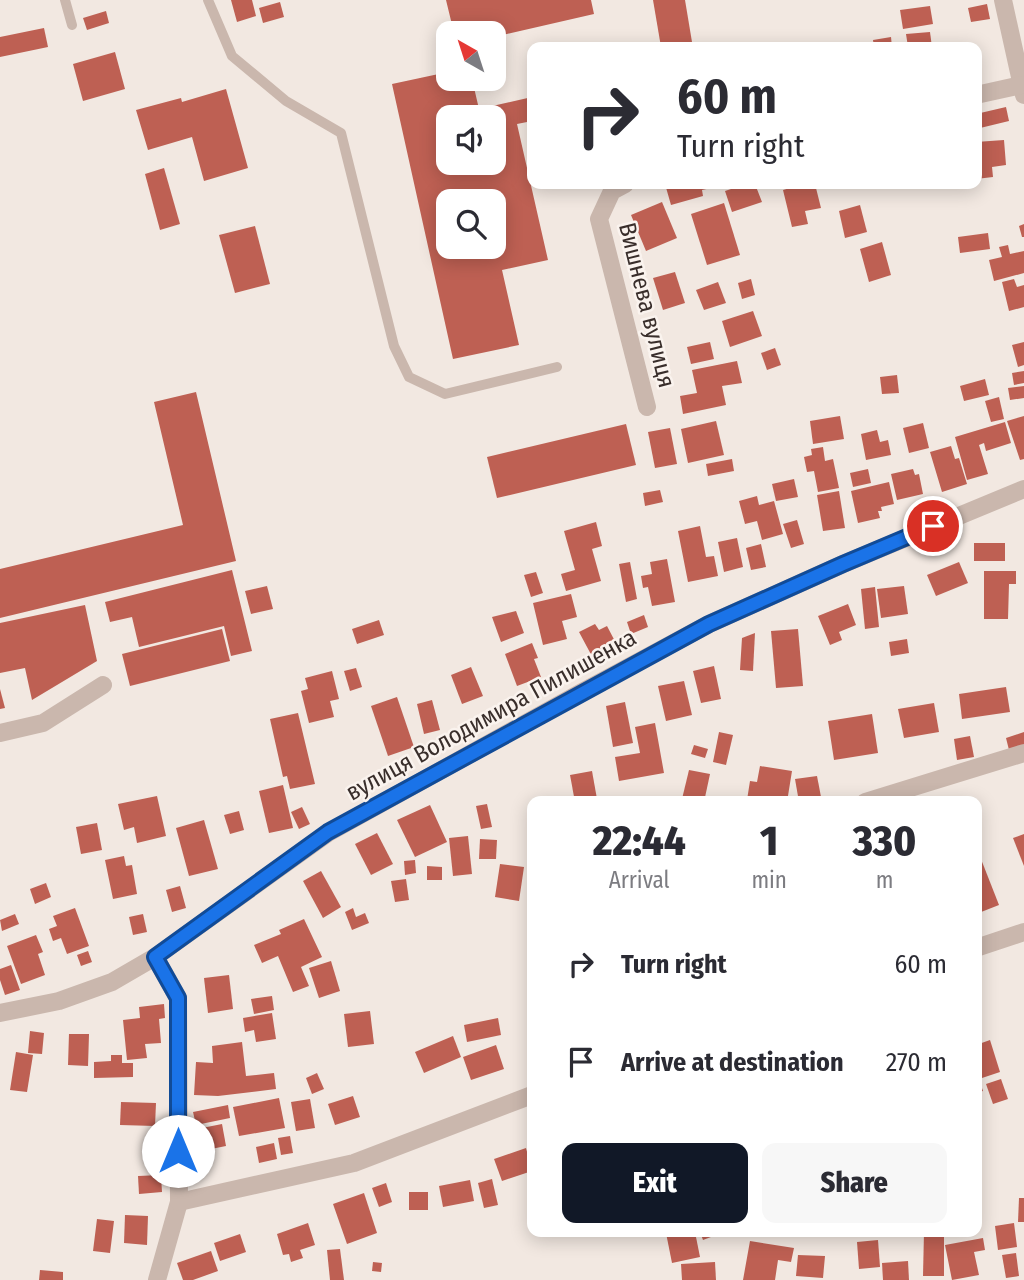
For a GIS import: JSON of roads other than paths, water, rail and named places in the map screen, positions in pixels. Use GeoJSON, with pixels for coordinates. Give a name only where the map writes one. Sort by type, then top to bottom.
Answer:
{"type":"FeatureCollection","features":[{"type":"Feature","properties":{"kind":"street"},"geometry":{"type":"LineString","coordinates":[[982,94],[1023,90],[1003,0]]}},
{"type":"Feature","properties":{"kind":"street","name":"Вишнева вулиця"},"geometry":{"type":"LineString","coordinates":[[616,189],[612,191],[599,219],[647,407]]}},
{"type":"Feature","properties":{"kind":"street","name":"вулиця Володимира Пилишенка"},"geometry":{"type":"LineString","coordinates":[[0,1013],[59,1001],[112,982],[155,957],[328,832],[627,668],[721,618],[1024,489]]}},
{"type":"Feature","properties":{"kind":"street"},"geometry":{"type":"LineString","coordinates":[[0,733],[43,723],[103,685]]}},
{"type":"Feature","properties":{"kind":"street"},"geometry":{"type":"LineString","coordinates":[[885,796],[1024,753]]}},
{"type":"Feature","properties":{"kind":"street"},"geometry":{"type":"LineString","coordinates":[[982,946],[1024,932]]}},
{"type":"Feature","properties":{"kind":"street"},"geometry":{"type":"LineString","coordinates":[[155,957],[178,998],[179,1202],[157,1280]]}},
{"type":"Feature","properties":{"kind":"street"},"geometry":{"type":"LineString","coordinates":[[179,1202],[354,1163],[527,1097]]}},
{"type":"Feature","properties":{"kind":"lane"},"geometry":{"type":"LineString","coordinates":[[65,0],[72,25]]}},
{"type":"Feature","properties":{"kind":"lane"},"geometry":{"type":"LineString","coordinates":[[208,0],[232,56],[286,101],[341,133],[394,346],[409,377],[445,394],[557,367]]}}]}
